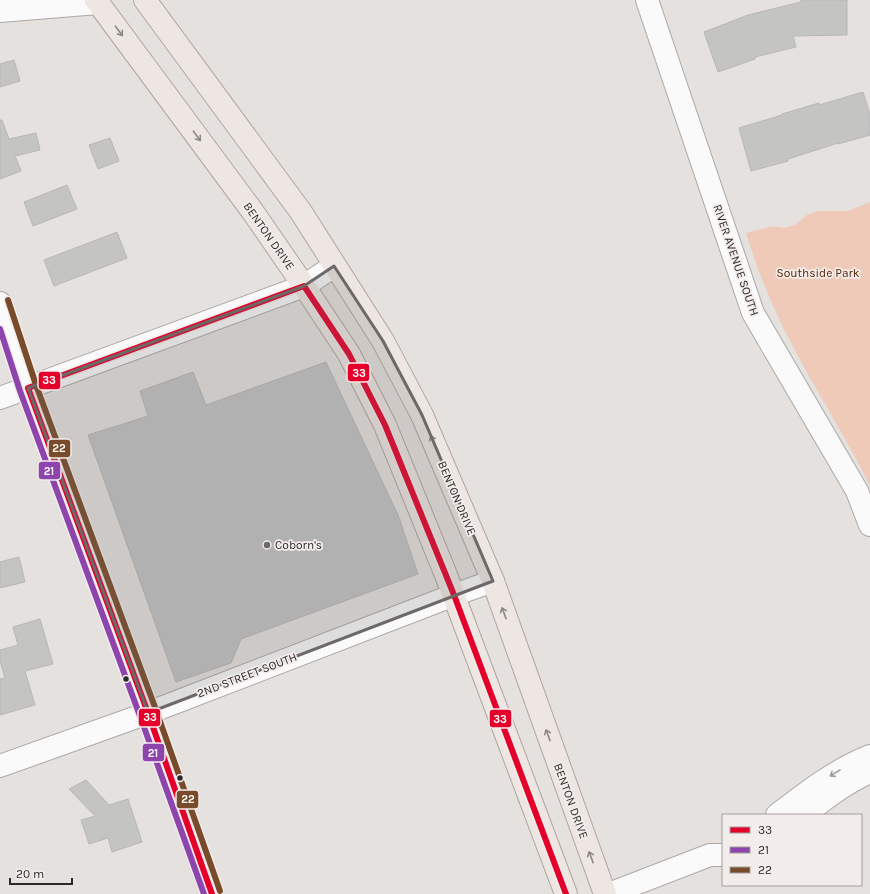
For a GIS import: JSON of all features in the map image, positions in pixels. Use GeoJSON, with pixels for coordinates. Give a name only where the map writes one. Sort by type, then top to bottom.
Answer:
{"type":"FeatureCollection","features":[{"type":"Feature","properties":{"kind":"main road","name":"BENTON DRIVE"},"geometry":{"type":"LineString","coordinates":[[145,0],[297,206],[383,341],[422,415],[493,582],[605,894]]}},
{"type":"Feature","properties":{"kind":"main road","name":"BENTON DRIVE"},"geometry":{"type":"LineString","coordinates":[[97,2],[253,212],[349,354],[385,425],[454,594],[566,894]]}},
{"type":"Feature","properties":{"kind":"street","name":"RIVER AVENUE SOUTH"},"geometry":{"type":"LineString","coordinates":[[647,0],[754,313],[857,491],[870,525]]}},
{"type":"Feature","properties":{"kind":"street"},"geometry":{"type":"LineString","coordinates":[[0,11],[97,2]]}},
{"type":"Feature","properties":{"kind":"street"},"geometry":{"type":"LineString","coordinates":[[0,398],[304,286],[334,266]]}},
{"type":"Feature","properties":{"kind":"street"},"geometry":{"type":"LineString","coordinates":[[0,303],[28,388],[148,713],[212,894]]}},
{"type":"Feature","properties":{"kind":"street","name":"2ND STREET SOUTH"},"geometry":{"type":"LineString","coordinates":[[0,766],[148,713],[454,594],[493,582]]}},
{"type":"Feature","properties":{"kind":"street"},"geometry":{"type":"LineString","coordinates":[[778,814],[837,771],[870,756]]}},
{"type":"Feature","properties":{"kind":"street"},"geometry":{"type":"LineString","coordinates":[[805,814],[840,788],[854,779],[870,772]]}},
{"type":"Feature","properties":{"kind":"street"},"geometry":{"type":"LineString","coordinates":[[609,894],[710,855],[722,855]]}},
{"type":"Feature","properties":{"kind":"highlighted area"},"geometry":{"type":"Polygon","coordinates":[[[334,266],[383,341],[422,415],[493,581],[148,713],[28,388],[304,286],[334,266]]]}},
{"type":"Feature","properties":{"kind":"green space","name":"Southside Park"},"geometry":{"type":"Polygon","coordinates":[[[870,202],[870,486],[782,325],[765,286],[746,233],[773,226],[784,228],[795,225],[807,215],[818,211],[848,211],[870,202]]]}},
{"type":"Feature","properties":{"kind":"building"},"geometry":{"type":"Polygon","coordinates":[[[801,0],[847,0],[847,35],[793,36],[796,47],[755,57],[755,59],[718,72],[704,32],[748,15],[801,2],[801,0]]]}},
{"type":"Feature","properties":{"kind":"building"},"geometry":{"type":"Polygon","coordinates":[[[14,60],[20,81],[0,87],[0,64],[14,60]]]}},
{"type":"Feature","properties":{"kind":"building"},"geometry":{"type":"Polygon","coordinates":[[[863,92],[870,114],[870,135],[838,143],[788,159],[788,161],[751,171],[739,128],[819,103],[819,105],[863,92]]]}},
{"type":"Feature","properties":{"kind":"building"},"geometry":{"type":"Polygon","coordinates":[[[0,120],[2,120],[9,139],[36,133],[40,150],[15,156],[21,171],[0,179],[0,120]]]}},
{"type":"Feature","properties":{"kind":"building"},"geometry":{"type":"Polygon","coordinates":[[[110,138],[119,161],[98,169],[89,145],[110,138]]]}},
{"type":"Feature","properties":{"kind":"building"},"geometry":{"type":"Polygon","coordinates":[[[67,185],[77,209],[33,226],[24,202],[67,185]]]}},
{"type":"Feature","properties":{"kind":"building"},"geometry":{"type":"Polygon","coordinates":[[[117,232],[127,258],[54,286],[44,260],[117,232]]]}},
{"type":"Feature","properties":{"kind":"building","name":"Coborn's"},"geometry":{"type":"Polygon","coordinates":[[[326,362],[398,515],[418,574],[241,639],[231,663],[176,682],[88,435],[148,416],[140,391],[193,372],[206,405],[326,362]]]}},
{"type":"Feature","properties":{"kind":"building"},"geometry":{"type":"Polygon","coordinates":[[[19,557],[25,582],[0,588],[0,562],[19,557]]]}},
{"type":"Feature","properties":{"kind":"building"},"geometry":{"type":"Polygon","coordinates":[[[40,619],[53,664],[25,671],[35,705],[0,715],[0,679],[5,678],[0,661],[0,650],[18,645],[13,627],[40,619]]]}},
{"type":"Feature","properties":{"kind":"building"},"geometry":{"type":"Polygon","coordinates":[[[86,780],[109,805],[128,799],[142,842],[112,852],[108,838],[89,844],[81,820],[95,816],[69,789],[86,780]]]}},
{"type":"Feature","properties":{"kind":"transit line","name":"33"},"geometry":{"type":"LineString","coordinates":[[212,894],[148,713],[28,388],[304,286],[349,354],[385,425],[454,595],[566,894]]}},
{"type":"Feature","properties":{"kind":"transit line","name":"22"},"geometry":{"type":"LineString","coordinates":[[8,300],[36,385],[156,710],[220,891]]}},
{"type":"Feature","properties":{"kind":"transit line","name":"21"},"geometry":{"type":"LineString","coordinates":[[0,329],[20,391],[204,894]]}},
{"type":"Feature","properties":{"kind":"place","name":"Coborn's"},"geometry":{"type":"Point","coordinates":[267,545]}}]}
